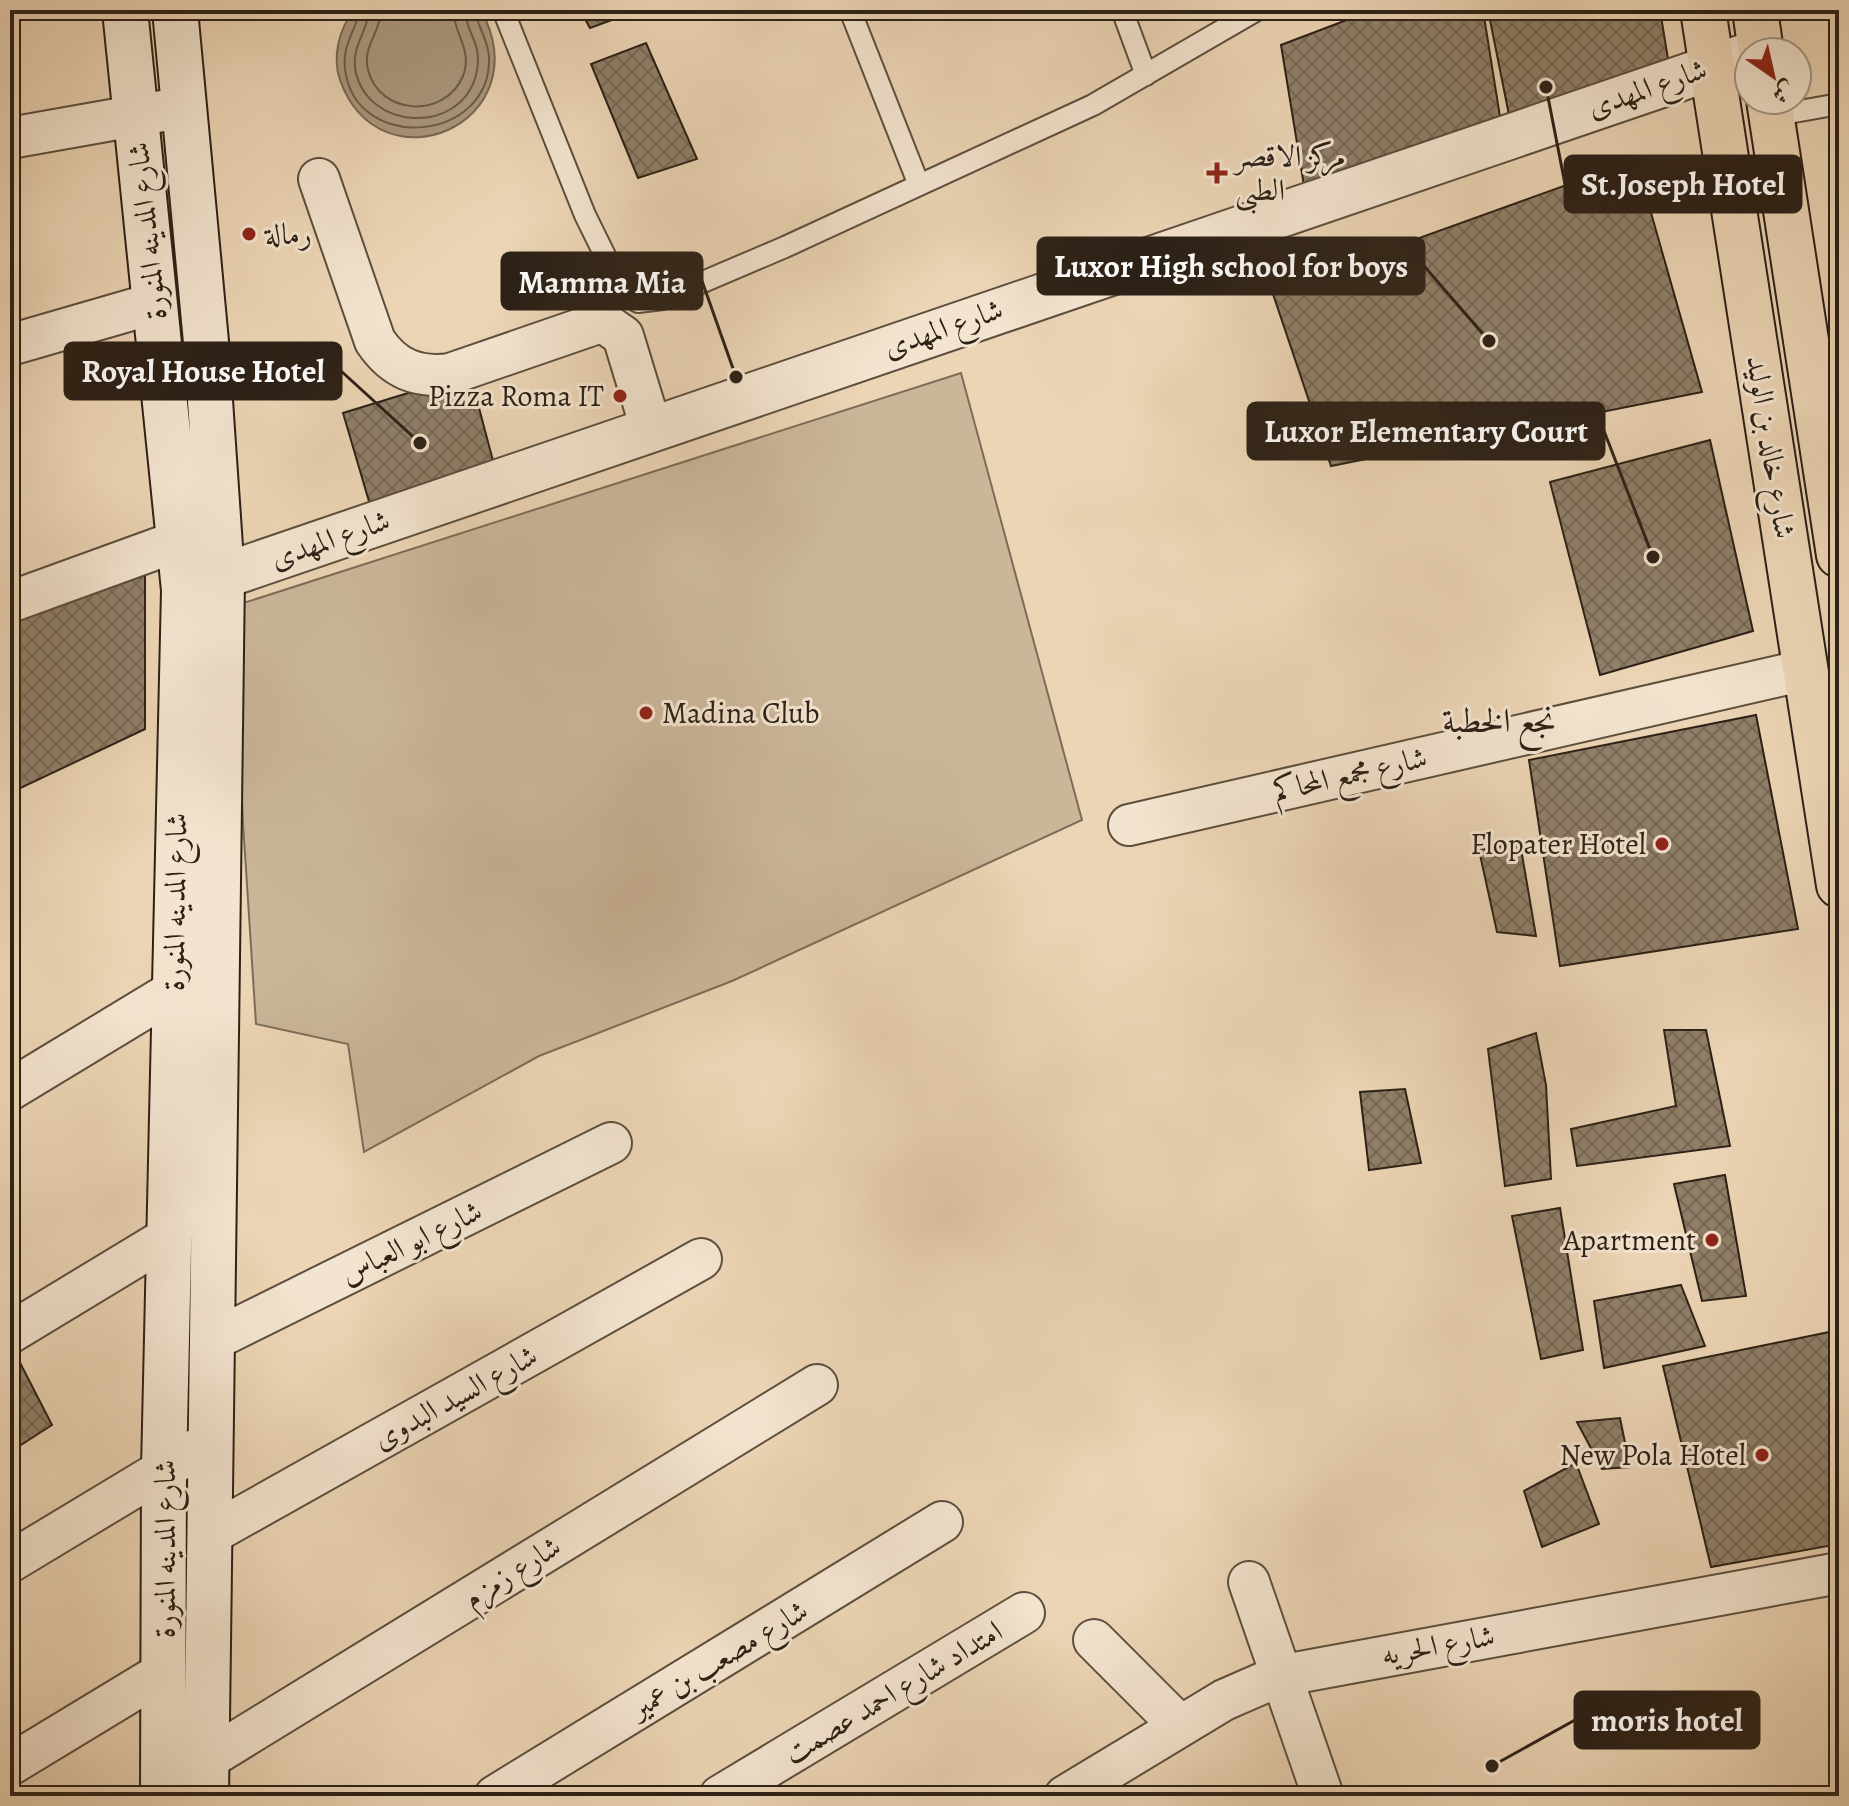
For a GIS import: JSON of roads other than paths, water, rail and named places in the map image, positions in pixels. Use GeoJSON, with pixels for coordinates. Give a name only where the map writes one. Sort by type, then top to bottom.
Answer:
{"type":"FeatureCollection","features":[{"type":"Feature","properties":{"kind":"main road","name":"شارع المدينه المنورة"},"geometry":{"type":"LineString","coordinates":[[125,10],[178,541],[203,583],[173,991],[164,1469],[163,1796]]}},
{"type":"Feature","properties":{"kind":"main road","name":"شارع المدينه المنورة"},"geometry":{"type":"LineString","coordinates":[[175,10],[206,342],[203,583],[215,965],[206,1778]]}},
{"type":"Feature","properties":{"kind":"main road","name":"شارع خالد بن الوليد"},"geometry":{"type":"LineString","coordinates":[[1703,10],[1730,60],[1805,670],[1839,885]]}},
{"type":"Feature","properties":{"kind":"main road"},"geometry":{"type":"LineString","coordinates":[[1755,10],[1759,36]]}},
{"type":"Feature","properties":{"kind":"main road","name":"شارع المهدى"},"geometry":{"type":"LineString","coordinates":[[203,583],[1730,60]]}},
{"type":"Feature","properties":{"kind":"main road","name":"شارع خالد بن الوليد"},"geometry":{"type":"LineString","coordinates":[[1772,116],[1839,555]]}},
{"type":"Feature","properties":{"kind":"street"},"geometry":{"type":"LineString","coordinates":[[10,138],[185,107]]}},
{"type":"Feature","properties":{"kind":"street"},"geometry":{"type":"LineString","coordinates":[[319,179],[375,341],[387,359],[407,371],[428,376],[450,374],[595,324],[606,324],[623,336],[651,428]]}},
{"type":"Feature","properties":{"kind":"street"},"geometry":{"type":"LineString","coordinates":[[10,345],[155,303]]}},
{"type":"Feature","properties":{"kind":"street"},"geometry":{"type":"LineString","coordinates":[[10,602],[178,541]]}},
{"type":"Feature","properties":{"kind":"street","name":"شارع مجمع المحاكم"},"geometry":{"type":"LineString","coordinates":[[1129,825],[1805,670]]}},
{"type":"Feature","properties":{"kind":"street"},"geometry":{"type":"LineString","coordinates":[[10,1090],[215,965]]}},
{"type":"Feature","properties":{"kind":"street","name":"شارع ابو العباس"},"geometry":{"type":"LineString","coordinates":[[211,1341],[611,1143]]}},
{"type":"Feature","properties":{"kind":"street"},"geometry":{"type":"LineString","coordinates":[[10,1333],[170,1236]]}},
{"type":"Feature","properties":{"kind":"street","name":"شارع السيد البدوى"},"geometry":{"type":"LineString","coordinates":[[209,1535],[701,1259]]}},
{"type":"Feature","properties":{"kind":"street","name":"شارع زمزم"},"geometry":{"type":"LineString","coordinates":[[206,1778],[817,1385]]}},
{"type":"Feature","properties":{"kind":"street"},"geometry":{"type":"LineString","coordinates":[[10,1562],[209,1442]]}},
{"type":"Feature","properties":{"kind":"street","name":"شارع مصعب بن عمير"},"geometry":{"type":"LineString","coordinates":[[495,1796],[942,1522]]}},
{"type":"Feature","properties":{"kind":"street","name":"شارع الحريه"},"geometry":{"type":"LineString","coordinates":[[1065,1796],[1224,1700],[1279,1676],[1839,1573]]}},
{"type":"Feature","properties":{"kind":"street"},"geometry":{"type":"LineString","coordinates":[[1249,1582],[1323,1796]]}},
{"type":"Feature","properties":{"kind":"street","name":"امتداد شارع احمد عصمت"},"geometry":{"type":"LineString","coordinates":[[720,1796],[1024,1613]]}},
{"type":"Feature","properties":{"kind":"street"},"geometry":{"type":"LineString","coordinates":[[1094,1640],[1180,1726]]}},
{"type":"Feature","properties":{"kind":"street"},"geometry":{"type":"LineString","coordinates":[[10,1765],[165,1671]]}},
{"type":"Feature","properties":{"kind":"lane"},"geometry":{"type":"LineString","coordinates":[[503,10],[585,215],[629,299],[663,299],[1093,105],[1257,10]]}},
{"type":"Feature","properties":{"kind":"lane"},"geometry":{"type":"LineString","coordinates":[[850,10],[919,185]]}},
{"type":"Feature","properties":{"kind":"lane"},"geometry":{"type":"LineString","coordinates":[[1122,10],[1146,75]]}},
{"type":"Feature","properties":{"kind":"lane"},"geometry":{"type":"LineString","coordinates":[[1813,106],[1839,104]]}},
{"type":"Feature","properties":{"kind":"water"},"geometry":{"type":"Polygon","coordinates":[[[354,10],[481,10],[494,50],[490,85],[474,112],[448,130],[418,137],[387,132],[360,114],[340,80],[337,62],[341,34],[354,10]]]}},
{"type":"Feature","properties":{"kind":"place","name":"St.Joseph Hotel"},"geometry":{"type":"Point","coordinates":[1546,87]}},
{"type":"Feature","properties":{"kind":"place","name":"مركز الاقصر الطبى"},"geometry":{"type":"Point","coordinates":[1217,173]}},
{"type":"Feature","properties":{"kind":"place","name":"رمالة"},"geometry":{"type":"Point","coordinates":[249,234]}},
{"type":"Feature","properties":{"kind":"place","name":"Luxor High school for boys"},"geometry":{"type":"Point","coordinates":[1489,341]}},
{"type":"Feature","properties":{"kind":"place","name":"Mamma Mia"},"geometry":{"type":"Point","coordinates":[736,377]}},
{"type":"Feature","properties":{"kind":"place","name":"Pizza Roma IT"},"geometry":{"type":"Point","coordinates":[620,396]}},
{"type":"Feature","properties":{"kind":"place","name":"Royal House Hotel"},"geometry":{"type":"Point","coordinates":[420,443]}},
{"type":"Feature","properties":{"kind":"place","name":"Luxor Elementary Court"},"geometry":{"type":"Point","coordinates":[1653,557]}},
{"type":"Feature","properties":{"kind":"place","name":"Madina Club"},"geometry":{"type":"Point","coordinates":[646,713]}},
{"type":"Feature","properties":{"kind":"place","name":"Flopater Hotel"},"geometry":{"type":"Point","coordinates":[1662,844]}},
{"type":"Feature","properties":{"kind":"place","name":"Apartment"},"geometry":{"type":"Point","coordinates":[1712,1240]}},
{"type":"Feature","properties":{"kind":"place","name":"New Pola Hotel"},"geometry":{"type":"Point","coordinates":[1762,1455]}},
{"type":"Feature","properties":{"kind":"place","name":"moris hotel"},"geometry":{"type":"Point","coordinates":[1492,1766]}},
{"type":"Feature","properties":{"kind":"district","name":"نجع الخطبة"},"geometry":{"type":"Point","coordinates":[1499,720]}}]}
